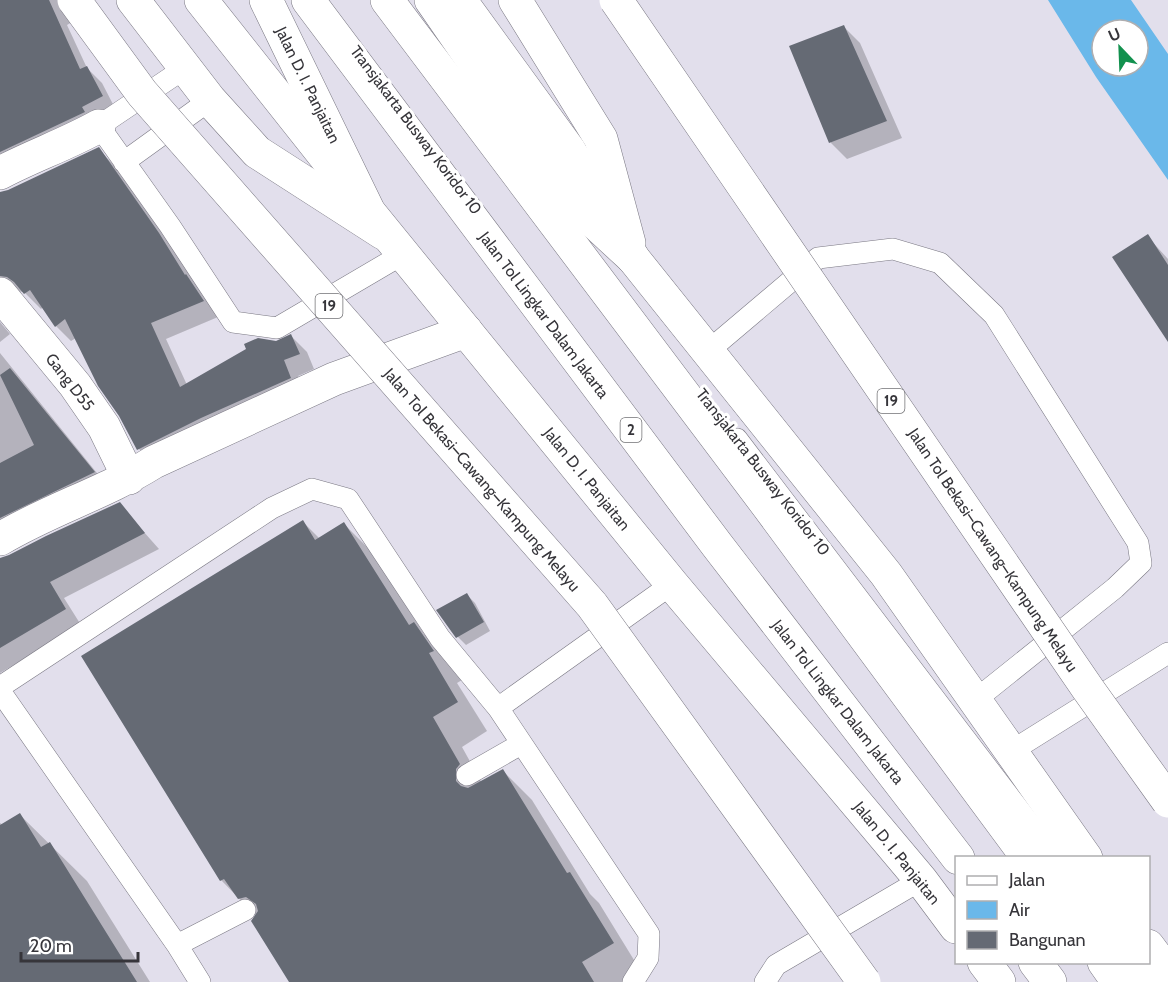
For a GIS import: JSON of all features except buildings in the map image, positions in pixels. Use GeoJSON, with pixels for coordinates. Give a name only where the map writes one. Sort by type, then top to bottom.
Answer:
{"type":"FeatureCollection","features":[{"type":"Feature","properties":{"kind":"main road","name":"Jalan Tol Bekasi–Cawang–Kampung Melayu"},"geometry":{"type":"LineString","coordinates":[[74,0],[142,93],[592,605],[864,982]]}},
{"type":"Feature","properties":{"kind":"main road"},"geometry":{"type":"LineString","coordinates":[[133,0],[210,100],[257,152],[396,245]]}},
{"type":"Feature","properties":{"kind":"main road"},"geometry":{"type":"LineString","coordinates":[[201,0],[369,212]]}},
{"type":"Feature","properties":{"kind":"main road","name":"Jalan D. I. Panjaitan"},"geometry":{"type":"LineString","coordinates":[[266,0],[369,212],[672,584],[921,880],[955,924]]}},
{"type":"Feature","properties":{"kind":"main road","name":"Jalan Tol Lingkar Dalam Jakarta"},"geometry":{"type":"LineString","coordinates":[[308,0],[710,535],[956,856]]}},
{"type":"Feature","properties":{"kind":"main road"},"geometry":{"type":"LineString","coordinates":[[387,0],[768,506],[1027,856]]}},
{"type":"Feature","properties":{"kind":"main road"},"geometry":{"type":"LineString","coordinates":[[431,0],[567,197],[633,258]]}},
{"type":"Feature","properties":{"kind":"main road"},"geometry":{"type":"LineString","coordinates":[[460,0],[569,150],[633,258],[886,574],[1085,856]]}},
{"type":"Feature","properties":{"kind":"main road"},"geometry":{"type":"LineString","coordinates":[[515,0],[601,139],[633,258]]}},
{"type":"Feature","properties":{"kind":"main road","name":"Jalan Tol Bekasi–Cawang–Kampung Melayu"},"geometry":{"type":"LineString","coordinates":[[616,0],[1081,679],[1168,801]]}},
{"type":"Feature","properties":{"kind":"main road"},"geometry":{"type":"LineString","coordinates":[[0,173],[99,126]]}},
{"type":"Feature","properties":{"kind":"main road","name":"Gang D55"},"geometry":{"type":"LineString","coordinates":[[0,294],[75,385],[104,427],[129,478]]}},
{"type":"Feature","properties":{"kind":"main road"},"geometry":{"type":"LineString","coordinates":[[0,538],[23,525],[129,478],[154,462],[333,379],[466,331]]}},
{"type":"Feature","properties":{"kind":"main road"},"geometry":{"type":"LineString","coordinates":[[1150,947],[1168,973]]}},
{"type":"Feature","properties":{"kind":"main road"},"geometry":{"type":"LineString","coordinates":[[985,964],[999,982]]}},
{"type":"Feature","properties":{"kind":"main road"},"geometry":{"type":"LineString","coordinates":[[1036,964],[1050,982]]}},
{"type":"Feature","properties":{"kind":"main road"},"geometry":{"type":"LineString","coordinates":[[1105,964],[1118,982]]}},
{"type":"Feature","properties":{"kind":"lane","name":"Transjakarta Busway Koridor 10"},"geometry":{"type":"LineString","coordinates":[[319,0],[539,294],[974,856]]}},
{"type":"Feature","properties":{"kind":"lane","name":"Transjakarta Busway Koridor 10"},"geometry":{"type":"LineString","coordinates":[[406,0],[602,264],[819,544],[1054,856]]}},
{"type":"Feature","properties":{"kind":"lane"},"geometry":{"type":"LineString","coordinates":[[185,68],[99,126],[170,226],[233,321],[277,328],[396,245]]}},
{"type":"Feature","properties":{"kind":"lane"},"geometry":{"type":"LineString","coordinates":[[124,162],[210,100]]}},
{"type":"Feature","properties":{"kind":"lane"},"geometry":{"type":"LineString","coordinates":[[707,352],[818,258],[893,249],[940,263],[994,315],[1138,543],[1141,563],[1115,588],[974,701]]}},
{"type":"Feature","properties":{"kind":"lane"},"geometry":{"type":"LineString","coordinates":[[200,982],[177,945],[0,689],[272,508],[312,489],[348,499],[440,638],[498,708],[649,934],[648,958],[633,982]]}},
{"type":"Feature","properties":{"kind":"lane"},"geometry":{"type":"LineString","coordinates":[[498,708],[672,584]]}},
{"type":"Feature","properties":{"kind":"lane"},"geometry":{"type":"LineString","coordinates":[[1011,752],[1168,653]]}},
{"type":"Feature","properties":{"kind":"lane"},"geometry":{"type":"LineString","coordinates":[[467,775],[521,744]]}},
{"type":"Feature","properties":{"kind":"lane"},"geometry":{"type":"LineString","coordinates":[[765,982],[776,965],[921,880]]}},
{"type":"Feature","properties":{"kind":"lane"},"geometry":{"type":"LineString","coordinates":[[177,945],[245,910]]}},
{"type":"Feature","properties":{"kind":"lane"},"geometry":{"type":"LineString","coordinates":[[1051,964],[1063,982]]}},
{"type":"Feature","properties":{"kind":"lane"},"geometry":{"type":"LineString","coordinates":[[1132,964],[1145,982]]}},
{"type":"Feature","properties":{"kind":"water"},"geometry":{"type":"Polygon","coordinates":[[[1048,0],[1131,0],[1143,18],[1090,18],[1090,67],[1048,0]]]}},
{"type":"Feature","properties":{"kind":"water"},"geometry":{"type":"Polygon","coordinates":[[[1150,28],[1168,54],[1168,180],[1097,78],[1150,78],[1150,28]]]}}]}
